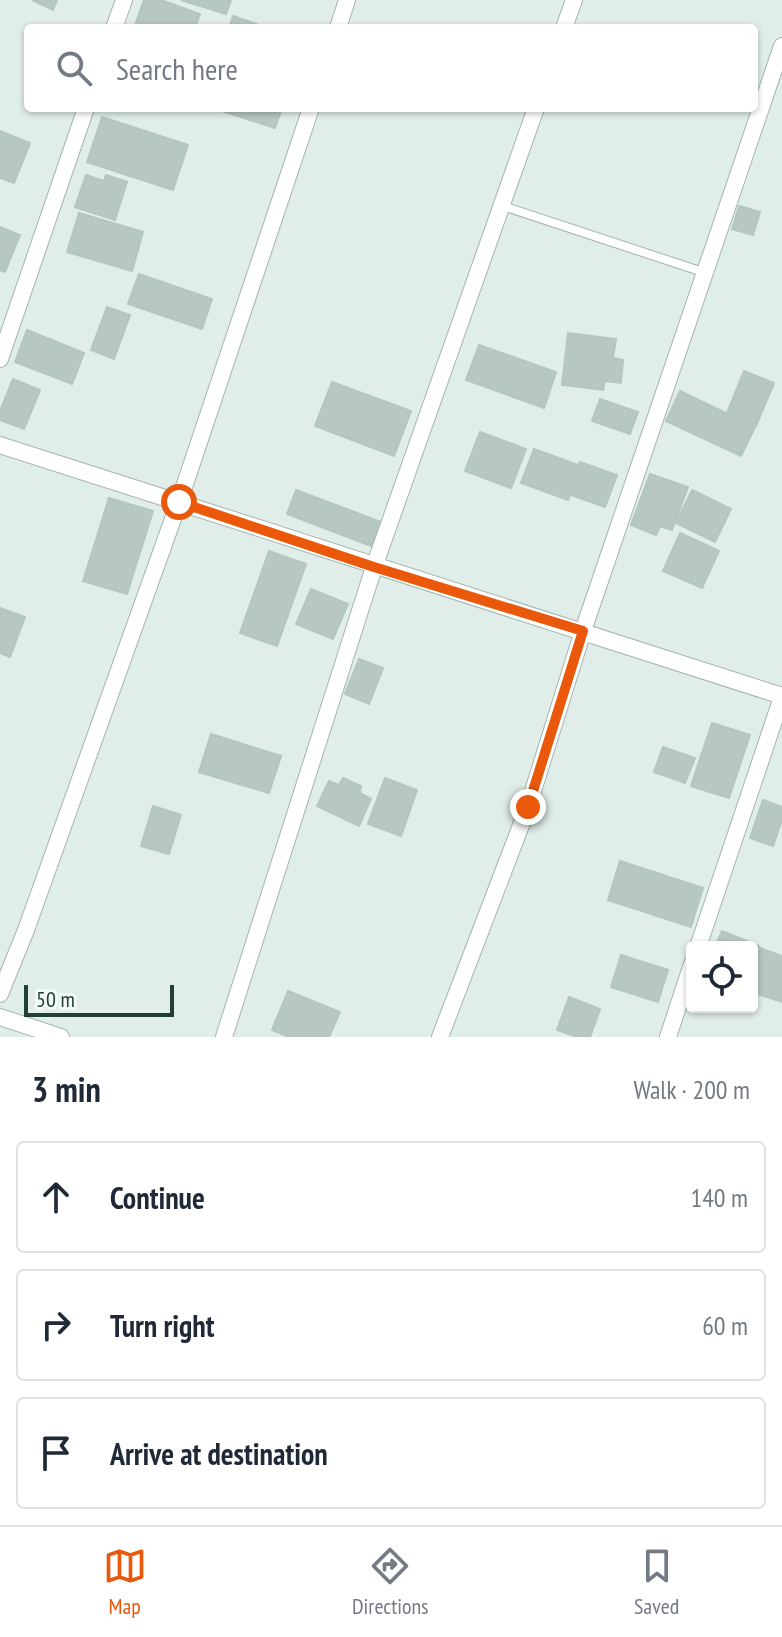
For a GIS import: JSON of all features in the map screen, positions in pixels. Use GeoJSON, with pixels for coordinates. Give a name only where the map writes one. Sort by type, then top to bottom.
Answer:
{"type":"FeatureCollection","features":[{"type":"Feature","properties":{"kind":"street"},"geometry":{"type":"LineString","coordinates":[[115,24],[124,0]]}},
{"type":"Feature","properties":{"kind":"street"},"geometry":{"type":"LineString","coordinates":[[339,24],[347,0]]}},
{"type":"Feature","properties":{"kind":"street"},"geometry":{"type":"LineString","coordinates":[[565,24],[574,0]]}},
{"type":"Feature","properties":{"kind":"street"},"geometry":{"type":"LineString","coordinates":[[440,1037],[528,807],[583,631],[782,46]]}},
{"type":"Feature","properties":{"kind":"street"},"geometry":{"type":"LineString","coordinates":[[0,359],[85,112]]}},
{"type":"Feature","properties":{"kind":"street"},"geometry":{"type":"LineString","coordinates":[[0,994],[26,930],[179,502],[310,112]]}},
{"type":"Feature","properties":{"kind":"street"},"geometry":{"type":"LineString","coordinates":[[224,1037],[374,567],[535,112]]}},
{"type":"Feature","properties":{"kind":"street"},"geometry":{"type":"LineString","coordinates":[[0,445],[782,697],[700,941]]}},
{"type":"Feature","properties":{"kind":"street"},"geometry":{"type":"LineString","coordinates":[[668,1037],[686,982]]}},
{"type":"Feature","properties":{"kind":"street"},"geometry":{"type":"LineString","coordinates":[[0,1017],[61,1037]]}},
{"type":"Feature","properties":{"kind":"lane"},"geometry":{"type":"LineString","coordinates":[[503,206],[706,273]]}},
{"type":"Feature","properties":{"kind":"building"},"geometry":{"type":"Polygon","coordinates":[[[32,0],[57,0],[53,10],[32,0]]]}},
{"type":"Feature","properties":{"kind":"building"},"geometry":{"type":"Polygon","coordinates":[[[144,0],[161,0],[200,14],[196,24],[135,24],[144,0]]]}},
{"type":"Feature","properties":{"kind":"building"},"geometry":{"type":"Polygon","coordinates":[[[181,0],[231,0],[226,14],[181,0]]]}},
{"type":"Feature","properties":{"kind":"building"},"geometry":{"type":"Polygon","coordinates":[[[233,16],[256,24],[230,24],[233,16]]]}},
{"type":"Feature","properties":{"kind":"building"},"geometry":{"type":"Polygon","coordinates":[[[225,112],[281,112],[275,128],[225,112]]]}},
{"type":"Feature","properties":{"kind":"building"},"geometry":{"type":"Polygon","coordinates":[[[102,117],[188,145],[173,190],[87,162],[102,117]]]}},
{"type":"Feature","properties":{"kind":"building"},"geometry":{"type":"Polygon","coordinates":[[[0,131],[30,143],[14,183],[0,178],[0,131]]]}},
{"type":"Feature","properties":{"kind":"building"},"geometry":{"type":"Polygon","coordinates":[[[86,175],[104,181],[106,175],[127,182],[115,220],[75,207],[86,175]]]}},
{"type":"Feature","properties":{"kind":"building"},"geometry":{"type":"Polygon","coordinates":[[[739,206],[760,212],[753,235],[732,229],[739,206]]]}},
{"type":"Feature","properties":{"kind":"building"},"geometry":{"type":"Polygon","coordinates":[[[79,213],[143,232],[132,271],[67,252],[79,213]]]}},
{"type":"Feature","properties":{"kind":"building"},"geometry":{"type":"Polygon","coordinates":[[[0,227],[20,235],[5,272],[0,270],[0,227]]]}},
{"type":"Feature","properties":{"kind":"building"},"geometry":{"type":"Polygon","coordinates":[[[139,274],[212,299],[202,329],[128,304],[139,274]]]}},
{"type":"Feature","properties":{"kind":"building"},"geometry":{"type":"Polygon","coordinates":[[[107,307],[130,315],[114,359],[91,350],[107,307]]]}},
{"type":"Feature","properties":{"kind":"building"},"geometry":{"type":"Polygon","coordinates":[[[27,330],[84,353],[72,384],[15,362],[27,330]]]}},
{"type":"Feature","properties":{"kind":"building"},"geometry":{"type":"Polygon","coordinates":[[[568,333],[616,339],[613,358],[623,360],[621,383],[605,381],[603,390],[562,385],[568,333]]]}},
{"type":"Feature","properties":{"kind":"building"},"geometry":{"type":"Polygon","coordinates":[[[479,345],[556,372],[544,408],[466,380],[479,345]]]}},
{"type":"Feature","properties":{"kind":"building"},"geometry":{"type":"Polygon","coordinates":[[[744,371],[774,383],[756,426],[727,413],[744,371]]]}},
{"type":"Feature","properties":{"kind":"building"},"geometry":{"type":"Polygon","coordinates":[[[13,379],[40,390],[24,429],[0,420],[0,411],[13,379]]]}},
{"type":"Feature","properties":{"kind":"building"},"geometry":{"type":"Polygon","coordinates":[[[332,382],[411,411],[394,456],[315,426],[332,382]]]}},
{"type":"Feature","properties":{"kind":"building"},"geometry":{"type":"Polygon","coordinates":[[[680,391],[755,427],[741,456],[666,421],[680,391]]]}},
{"type":"Feature","properties":{"kind":"building"},"geometry":{"type":"Polygon","coordinates":[[[600,399],[638,412],[630,434],[592,421],[600,399]]]}},
{"type":"Feature","properties":{"kind":"building"},"geometry":{"type":"Polygon","coordinates":[[[480,432],[526,449],[511,488],[465,471],[480,432]]]}},
{"type":"Feature","properties":{"kind":"building"},"geometry":{"type":"Polygon","coordinates":[[[534,449],[581,466],[568,500],[521,483],[534,449]]]}},
{"type":"Feature","properties":{"kind":"building"},"geometry":{"type":"Polygon","coordinates":[[[580,462],[617,475],[605,507],[568,494],[580,462]]]}},
{"type":"Feature","properties":{"kind":"building"},"geometry":{"type":"Polygon","coordinates":[[[650,474],[688,487],[672,530],[660,526],[656,535],[631,525],[650,474]]]}},
{"type":"Feature","properties":{"kind":"building"},"geometry":{"type":"Polygon","coordinates":[[[296,490],[381,522],[371,546],[287,514],[296,490]]]}},
{"type":"Feature","properties":{"kind":"building"},"geometry":{"type":"Polygon","coordinates":[[[692,490],[731,509],[715,542],[676,523],[692,490]]]}},
{"type":"Feature","properties":{"kind":"building"},"geometry":{"type":"Polygon","coordinates":[[[109,498],[153,511],[127,594],[83,581],[109,498]]]}},
{"type":"Feature","properties":{"kind":"building"},"geometry":{"type":"Polygon","coordinates":[[[680,533],[719,551],[702,588],[663,571],[680,533]]]}},
{"type":"Feature","properties":{"kind":"building"},"geometry":{"type":"Polygon","coordinates":[[[269,551],[306,564],[277,646],[240,633],[269,551]]]}},
{"type":"Feature","properties":{"kind":"building"},"geometry":{"type":"Polygon","coordinates":[[[311,589],[348,604],[333,639],[296,624],[311,589]]]}},
{"type":"Feature","properties":{"kind":"building"},"geometry":{"type":"Polygon","coordinates":[[[0,608],[25,617],[10,657],[0,653],[0,608]]]}},
{"type":"Feature","properties":{"kind":"building"},"geometry":{"type":"Polygon","coordinates":[[[359,659],[383,668],[369,704],[345,694],[359,659]]]}},
{"type":"Feature","properties":{"kind":"building"},"geometry":{"type":"Polygon","coordinates":[[[712,723],[750,735],[729,798],[691,786],[712,723]]]}},
{"type":"Feature","properties":{"kind":"building"},"geometry":{"type":"Polygon","coordinates":[[[211,734],[281,756],[269,793],[199,772],[211,734]]]}},
{"type":"Feature","properties":{"kind":"building"},"geometry":{"type":"Polygon","coordinates":[[[663,747],[695,758],[685,783],[654,772],[663,747]]]}},
{"type":"Feature","properties":{"kind":"building"},"geometry":{"type":"Polygon","coordinates":[[[343,778],[361,786],[360,793],[371,799],[359,826],[317,806],[329,781],[339,785],[343,778]]]}},
{"type":"Feature","properties":{"kind":"building"},"geometry":{"type":"Polygon","coordinates":[[[385,778],[417,790],[401,836],[368,824],[385,778]]]}},
{"type":"Feature","properties":{"kind":"building"},"geometry":{"type":"Polygon","coordinates":[[[763,800],[782,807],[782,820],[773,846],[750,838],[763,800]]]}},
{"type":"Feature","properties":{"kind":"building"},"geometry":{"type":"Polygon","coordinates":[[[153,806],[181,815],[169,854],[141,846],[153,806]]]}},
{"type":"Feature","properties":{"kind":"building"},"geometry":{"type":"Polygon","coordinates":[[[620,861],[703,888],[691,927],[608,900],[620,861]]]}},
{"type":"Feature","properties":{"kind":"building"},"geometry":{"type":"Polygon","coordinates":[[[722,931],[747,941],[718,941],[722,931]]]}},
{"type":"Feature","properties":{"kind":"building"},"geometry":{"type":"Polygon","coordinates":[[[760,948],[782,956],[782,1002],[758,994],[760,948]]]}},
{"type":"Feature","properties":{"kind":"building"},"geometry":{"type":"Polygon","coordinates":[[[621,955],[668,970],[658,1002],[611,987],[621,955]]]}},
{"type":"Feature","properties":{"kind":"building"},"geometry":{"type":"Polygon","coordinates":[[[288,991],[340,1012],[329,1037],[289,1037],[272,1030],[288,991]]]}},
{"type":"Feature","properties":{"kind":"building"},"geometry":{"type":"Polygon","coordinates":[[[569,997],[600,1009],[590,1037],[577,1037],[557,1030],[569,997]]]}},
{"type":"Feature","properties":{"kind":"route"},"geometry":{"type":"LineString","coordinates":[[179,502],[374,567],[583,631],[528,807]]}}]}
